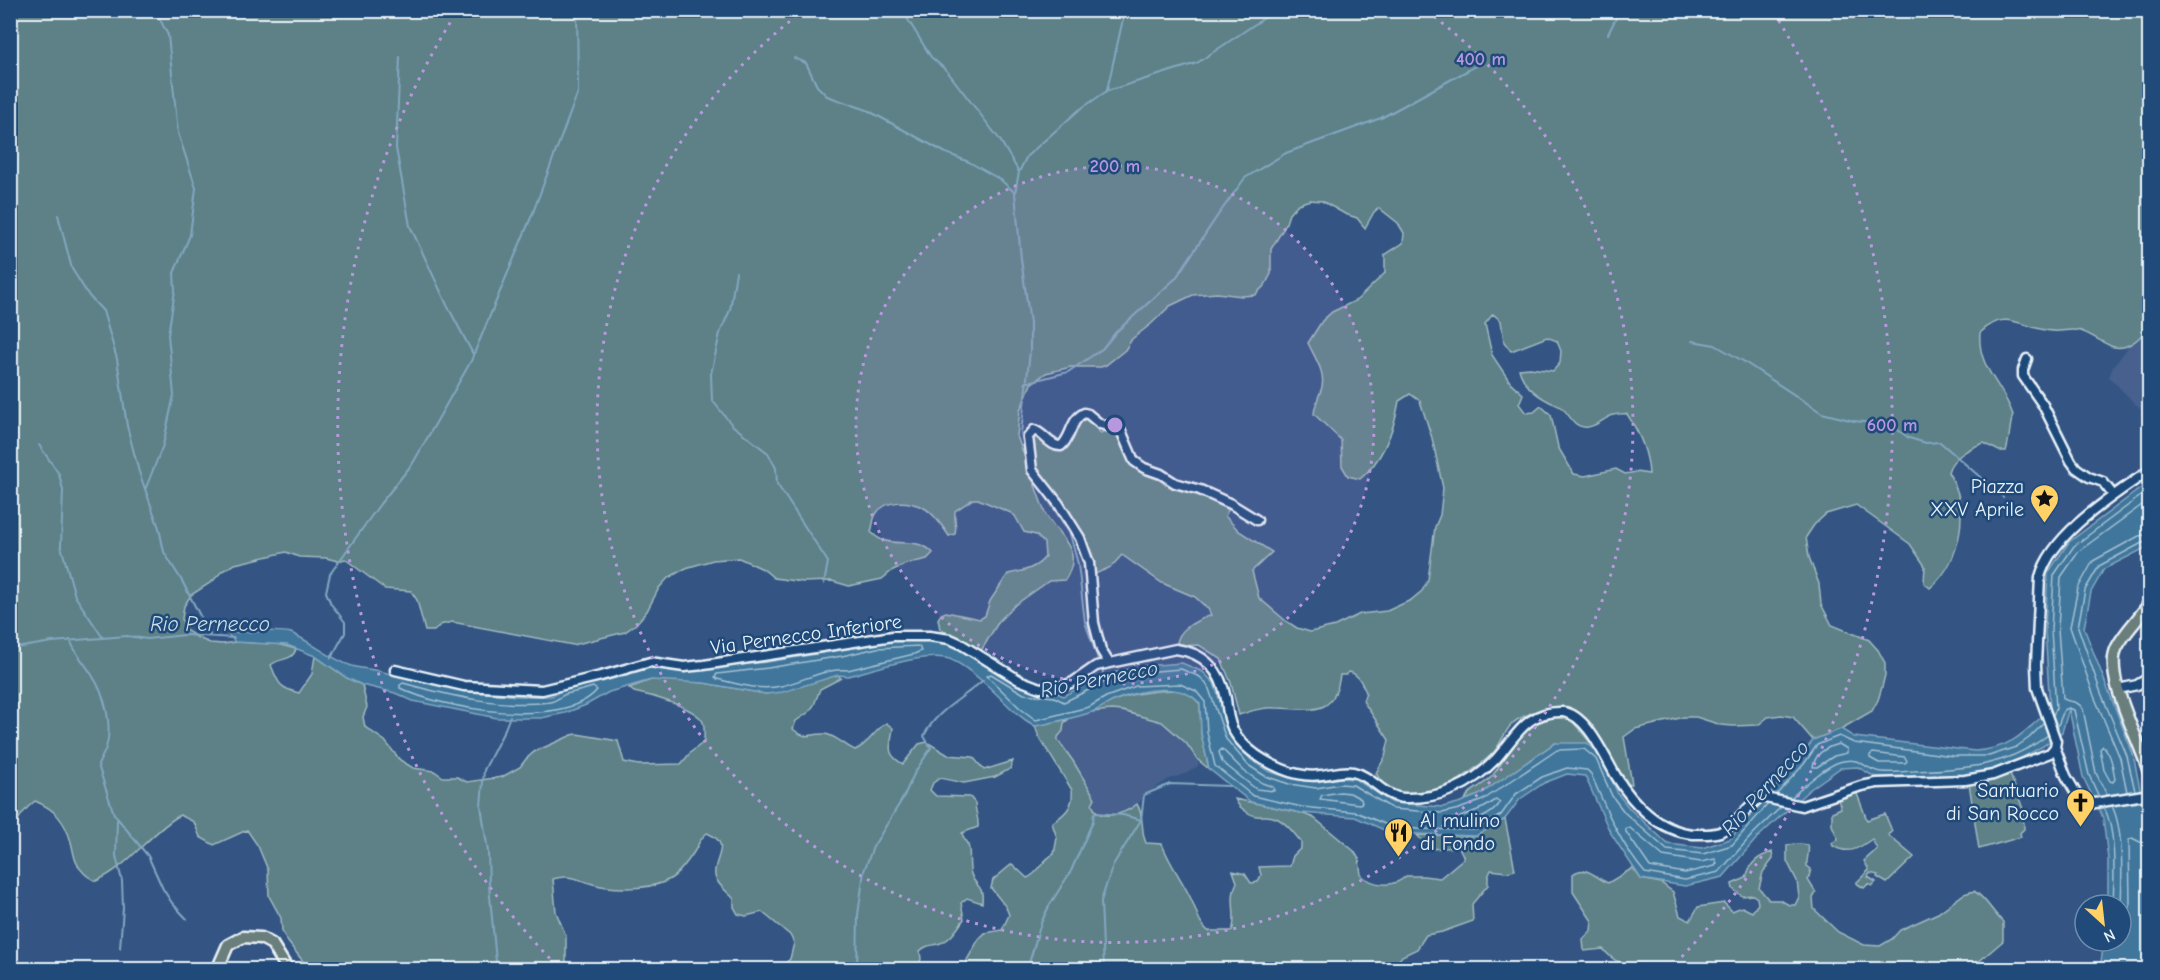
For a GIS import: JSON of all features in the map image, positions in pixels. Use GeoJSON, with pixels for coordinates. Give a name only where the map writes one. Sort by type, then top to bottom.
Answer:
{"type":"FeatureCollection","features":[{"type":"Feature","properties":{"kind":"main road"},"geometry":{"type":"LineString","coordinates":[[2150,602],[2126,633],[2112,660],[2118,689],[2150,776]]}},
{"type":"Feature","properties":{"kind":"main road"},"geometry":{"type":"LineString","coordinates":[[217,969],[228,945],[243,937],[261,938],[272,944],[288,969]]}},
{"type":"Feature","properties":{"kind":"street"},"geometry":{"type":"LineString","coordinates":[[2027,359],[2023,376],[2043,405],[2071,461],[2076,468],[2089,477],[2103,482],[2113,495]]}},
{"type":"Feature","properties":{"kind":"street"},"geometry":{"type":"LineString","coordinates":[[1103,664],[1095,631],[1089,563],[1080,538],[1058,503],[1032,470],[1029,437],[1034,430],[1053,444],[1061,446],[1065,443],[1076,419],[1084,413],[1088,414],[1100,423],[1118,429],[1122,433],[1137,464],[1175,483],[1200,490],[1231,504],[1257,520]]}},
{"type":"Feature","properties":{"kind":"street"},"geometry":{"type":"LineString","coordinates":[[2149,794],[2083,805],[2066,776],[2043,708],[2037,688],[2036,665],[2040,578],[2043,566],[2060,541],[2113,495],[2150,470]]}},
{"type":"Feature","properties":{"kind":"street","name":"Via Pernecco Inferiore"},"geometry":{"type":"LineString","coordinates":[[395,670],[464,686],[542,690],[650,662],[684,667],[893,636],[929,636],[950,639],[1019,680],[1040,687],[1063,686],[1103,664],[1176,649],[1198,655],[1216,670],[1224,688],[1233,730],[1247,747],[1264,761],[1289,772],[1307,775],[1346,771],[1360,773],[1369,777],[1392,796],[1425,798],[1444,794],[1471,781],[1492,763],[1522,726],[1533,719],[1561,712],[1578,718],[1604,753],[1616,777],[1650,817],[1676,831],[1709,835],[1731,826],[1757,800],[1765,797],[1802,806],[1877,783],[1965,780],[1993,775],[2050,753],[2056,744]]}},
{"type":"Feature","properties":{"kind":"street"},"geometry":{"type":"LineString","coordinates":[[2118,689],[2137,685],[2150,677]]}},
{"type":"Feature","properties":{"kind":"shaded area"},"geometry":{"type":"Polygon","coordinates":[[[2149,328],[2149,418],[2109,377],[2113,367],[2130,345],[2149,328]]]}},
{"type":"Feature","properties":{"kind":"shaded area"},"geometry":{"type":"Polygon","coordinates":[[[1101,710],[1122,711],[1162,722],[1186,743],[1198,760],[1198,766],[1187,773],[1169,779],[1144,795],[1142,800],[1127,812],[1100,814],[1093,806],[1095,798],[1058,737],[1063,731],[1064,723],[1069,719],[1101,710]]]}},
{"type":"Feature","properties":{"kind":"green space"},"geometry":{"type":"Polygon","coordinates":[[[11,11],[2149,11],[2149,328],[2125,347],[2111,346],[2081,331],[2042,330],[2007,320],[1990,325],[1980,333],[1982,356],[1986,366],[2009,404],[2013,415],[2008,442],[2006,451],[1999,451],[1984,443],[1979,445],[1962,454],[1950,467],[1948,472],[1959,501],[1960,533],[1950,563],[1930,588],[1924,583],[1925,566],[1910,544],[1856,505],[1826,514],[1814,525],[1806,537],[1809,557],[1819,584],[1821,604],[1832,625],[1869,640],[1885,663],[1882,687],[1872,711],[1841,729],[1813,740],[1793,717],[1781,715],[1768,717],[1758,725],[1721,725],[1696,717],[1684,717],[1635,729],[1624,737],[1632,784],[1626,785],[1585,721],[1570,708],[1550,707],[1529,714],[1513,723],[1493,753],[1468,774],[1446,788],[1423,793],[1395,792],[1382,784],[1376,773],[1385,757],[1389,740],[1363,701],[1366,692],[1355,675],[1349,672],[1346,675],[1340,675],[1332,699],[1319,708],[1266,708],[1239,715],[1231,683],[1221,659],[1199,645],[1177,646],[1184,630],[1211,615],[1208,609],[1195,597],[1162,583],[1122,555],[1111,567],[1093,575],[1090,559],[1035,471],[1030,439],[1034,434],[1060,448],[1080,419],[1084,417],[1090,420],[1100,433],[1110,429],[1118,432],[1135,467],[1184,490],[1231,505],[1225,516],[1239,531],[1272,552],[1252,571],[1259,598],[1297,628],[1310,632],[1335,626],[1360,614],[1387,611],[1411,600],[1422,591],[1428,580],[1443,488],[1432,438],[1420,401],[1410,394],[1399,401],[1391,433],[1376,462],[1360,479],[1348,476],[1342,466],[1341,440],[1314,414],[1322,378],[1308,343],[1322,321],[1332,312],[1357,300],[1385,273],[1385,255],[1403,243],[1404,233],[1398,223],[1379,208],[1374,212],[1365,228],[1357,218],[1322,201],[1310,200],[1298,204],[1289,214],[1285,226],[1271,249],[1271,274],[1265,285],[1255,295],[1217,293],[1193,295],[1170,306],[1132,339],[1125,350],[1106,365],[1071,367],[1046,373],[1031,384],[1020,411],[1017,436],[1045,513],[1068,544],[1072,560],[1065,580],[1049,581],[1015,605],[999,621],[981,651],[940,629],[938,619],[941,614],[946,612],[980,619],[985,616],[990,601],[1008,574],[1033,567],[1045,557],[1044,543],[1036,535],[1024,532],[1015,516],[978,499],[973,499],[955,511],[955,534],[949,536],[938,520],[924,508],[898,502],[880,509],[875,516],[871,532],[875,536],[886,541],[921,545],[933,553],[927,559],[893,570],[882,579],[849,586],[832,581],[803,582],[774,578],[763,569],[739,558],[713,560],[686,568],[668,578],[659,588],[647,611],[636,624],[625,632],[573,645],[452,622],[440,625],[434,631],[425,631],[417,600],[411,591],[385,589],[345,559],[338,561],[299,557],[286,552],[235,564],[191,595],[184,606],[182,619],[186,630],[210,643],[277,644],[296,649],[289,658],[271,665],[278,680],[287,689],[299,693],[312,674],[315,656],[347,678],[362,685],[367,707],[363,717],[365,727],[385,741],[400,760],[413,768],[434,771],[443,777],[457,777],[467,782],[502,777],[520,767],[534,752],[577,734],[618,741],[624,762],[639,765],[681,764],[704,742],[703,722],[691,711],[661,699],[634,692],[629,688],[651,680],[704,683],[766,694],[838,675],[841,678],[820,689],[809,712],[796,721],[793,729],[798,733],[805,736],[829,735],[855,750],[864,745],[886,723],[893,728],[891,753],[903,764],[919,744],[927,742],[948,755],[973,757],[984,770],[1013,761],[1010,769],[995,777],[964,783],[940,778],[933,783],[930,790],[936,796],[970,797],[975,803],[978,827],[962,833],[969,848],[971,874],[982,892],[982,903],[967,898],[961,903],[964,919],[947,940],[920,951],[921,959],[918,969],[779,969],[790,959],[794,943],[790,935],[762,912],[746,916],[738,914],[734,907],[734,899],[720,885],[715,876],[721,847],[715,837],[707,833],[680,871],[662,883],[621,888],[601,886],[569,877],[553,879],[556,912],[566,936],[568,970],[309,969],[282,931],[281,918],[269,896],[268,870],[258,846],[247,830],[214,845],[200,837],[194,822],[180,815],[158,831],[119,867],[96,881],[78,866],[69,835],[62,822],[48,808],[35,801],[22,813],[15,826],[11,861],[11,11]],[[1493,314],[1485,324],[1492,355],[1510,382],[1523,394],[1519,404],[1526,413],[1534,412],[1541,406],[1551,415],[1558,447],[1574,474],[1585,476],[1616,469],[1625,474],[1636,472],[1649,474],[1642,442],[1627,414],[1610,416],[1588,427],[1579,426],[1562,408],[1535,393],[1527,385],[1519,369],[1553,371],[1560,363],[1561,351],[1557,341],[1547,337],[1511,351],[1504,342],[1501,321],[1493,314]]]}},
{"type":"Feature","properties":{"kind":"green space"},"geometry":{"type":"Polygon","coordinates":[[[1179,690],[1192,696],[1200,704],[1201,733],[1209,769],[1198,760],[1186,743],[1162,722],[1122,711],[1091,712],[1113,701],[1134,695],[1179,690]]]}},
{"type":"Feature","properties":{"kind":"green space"},"geometry":{"type":"Polygon","coordinates":[[[1564,716],[1573,722],[1601,755],[1555,743],[1479,795],[1465,800],[1470,793],[1492,776],[1527,729],[1536,723],[1564,716]]]}},
{"type":"Feature","properties":{"kind":"green space"},"geometry":{"type":"Polygon","coordinates":[[[1069,719],[1064,723],[1058,740],[1095,798],[1092,804],[1095,810],[1100,814],[1113,815],[1137,804],[1146,843],[1162,844],[1200,920],[1208,931],[1232,931],[1234,925],[1233,894],[1237,882],[1233,871],[1245,874],[1251,883],[1258,882],[1261,875],[1259,867],[1290,866],[1293,856],[1301,848],[1301,842],[1283,822],[1271,816],[1249,814],[1235,799],[1301,813],[1314,818],[1354,851],[1359,859],[1361,875],[1371,881],[1384,884],[1396,882],[1406,876],[1440,878],[1464,858],[1459,847],[1430,849],[1417,835],[1476,836],[1505,819],[1515,870],[1507,872],[1491,870],[1488,885],[1472,904],[1473,921],[1426,935],[1417,949],[1402,956],[1392,969],[1164,970],[1158,966],[1148,970],[968,970],[967,960],[979,939],[985,933],[1002,930],[1009,915],[1006,907],[991,888],[993,880],[1012,864],[1027,878],[1054,854],[1057,838],[1052,823],[1068,810],[1072,801],[1072,790],[1039,737],[1035,726],[1069,719]]]}},
{"type":"Feature","properties":{"kind":"green space"},"geometry":{"type":"Polygon","coordinates":[[[2010,774],[2023,809],[2024,829],[2020,833],[2021,837],[1979,849],[1969,783],[2010,774]]]}},
{"type":"Feature","properties":{"kind":"green space"},"geometry":{"type":"Polygon","coordinates":[[[1856,791],[1867,820],[1885,814],[1892,831],[1888,835],[1914,857],[1887,883],[1877,877],[1878,875],[1870,873],[1868,877],[1876,882],[1864,888],[1856,883],[1869,870],[1864,861],[1877,849],[1872,839],[1858,848],[1849,850],[1839,849],[1832,843],[1838,839],[1832,825],[1832,812],[1841,808],[1837,797],[1856,791]]]}},
{"type":"Feature","properties":{"kind":"green space"},"geometry":{"type":"Polygon","coordinates":[[[1787,845],[1808,845],[1807,866],[1811,869],[1808,880],[1816,893],[1813,898],[1814,909],[1838,932],[1864,945],[1880,946],[1892,939],[1900,930],[1938,913],[1964,894],[1974,891],[2003,922],[2003,941],[1970,969],[1701,970],[1681,963],[1675,969],[1657,969],[1652,965],[1625,964],[1609,956],[1603,949],[1584,951],[1583,939],[1591,931],[1592,921],[1573,892],[1573,874],[1578,871],[1587,871],[1608,883],[1633,868],[1641,879],[1661,883],[1673,892],[1680,916],[1690,921],[1698,907],[1724,903],[1732,911],[1742,907],[1752,912],[1758,904],[1757,898],[1753,895],[1742,896],[1733,889],[1732,884],[1746,878],[1755,861],[1772,852],[1773,859],[1763,872],[1759,888],[1769,900],[1780,900],[1789,905],[1795,905],[1799,897],[1797,881],[1787,861],[1787,845]]]}},
{"type":"Feature","properties":{"kind":"water"},"geometry":{"type":"Polygon","coordinates":[[[2149,482],[2149,546],[2104,569],[2091,592],[2084,628],[2133,754],[2149,834],[2150,923],[2145,969],[2100,969],[2102,953],[2133,953],[2133,893],[2108,893],[2108,859],[2103,818],[2083,777],[2069,709],[2062,732],[2018,760],[1987,771],[1964,775],[1875,777],[1858,767],[1840,768],[1809,790],[1758,837],[1723,877],[1685,886],[1641,879],[1610,832],[1585,776],[1567,774],[1544,783],[1520,799],[1505,819],[1476,836],[1391,833],[1355,817],[1301,813],[1251,802],[1209,769],[1201,733],[1200,704],[1183,692],[1172,690],[1138,693],[1118,699],[1089,713],[1035,726],[1016,713],[962,665],[952,660],[930,657],[848,676],[838,675],[783,692],[766,694],[704,683],[651,680],[609,692],[586,705],[565,713],[541,718],[497,718],[413,701],[395,693],[362,685],[347,678],[315,656],[287,645],[235,642],[227,633],[271,631],[291,633],[352,666],[466,690],[528,696],[555,695],[561,689],[651,664],[690,670],[767,662],[876,642],[935,640],[947,642],[1026,688],[1056,692],[1063,696],[1108,674],[1144,666],[1182,663],[1203,672],[1214,683],[1231,736],[1251,760],[1268,771],[1290,778],[1316,782],[1340,778],[1355,779],[1393,803],[1443,807],[1479,795],[1555,743],[1587,743],[1601,755],[1618,794],[1630,809],[1668,844],[1702,848],[1730,839],[1799,760],[1813,740],[1841,729],[1854,737],[1975,751],[1998,747],[2025,732],[2050,709],[2045,629],[2048,573],[2069,542],[2149,482]]]}},
{"type":"Feature","properties":{"kind":"waterway"},"geometry":{"type":"LineString","coordinates":[[145,490],[163,445],[174,395],[168,335],[175,290],[174,273],[190,235],[196,188],[178,133],[168,35],[155,10]]}},
{"type":"Feature","properties":{"kind":"waterway"},"geometry":{"type":"LineString","coordinates":[[331,658],[345,633],[345,622],[331,604],[326,592],[330,574],[380,504],[413,463],[471,361],[532,215],[578,92],[577,10]]}},
{"type":"Feature","properties":{"kind":"waterway"},"geometry":{"type":"LineString","coordinates":[[902,10],[931,57],[947,71],[1000,140],[1019,172]]}},
{"type":"Feature","properties":{"kind":"waterway"},"geometry":{"type":"LineString","coordinates":[[1107,90],[1125,10]]}},
{"type":"Feature","properties":{"kind":"waterway"},"geometry":{"type":"LineString","coordinates":[[1028,468],[1021,433],[1030,351],[1030,323],[1015,193],[1019,172],[1027,156],[1079,110],[1107,91],[1197,63],[1276,10]]}},
{"type":"Feature","properties":{"kind":"waterway"},"geometry":{"type":"LineString","coordinates":[[1608,34],[1620,10]]}},
{"type":"Feature","properties":{"kind":"waterway"},"geometry":{"type":"LineString","coordinates":[[400,57],[396,148],[410,226],[473,354]]}},
{"type":"Feature","properties":{"kind":"waterway"},"geometry":{"type":"LineString","coordinates":[[794,58],[806,63],[817,86],[827,96],[867,110],[946,153],[969,162],[1001,180],[1014,192]]}},
{"type":"Feature","properties":{"kind":"waterway"},"geometry":{"type":"LineString","coordinates":[[1025,383],[1068,372],[1102,349],[1116,332],[1176,278],[1245,178],[1286,153],[1381,118],[1483,62]]}},
{"type":"Feature","properties":{"kind":"waterway"},"geometry":{"type":"LineString","coordinates":[[58,215],[72,269],[89,296],[103,311],[117,359],[127,426],[139,472],[159,528],[164,552],[210,635]]}},
{"type":"Feature","properties":{"kind":"waterway"},"geometry":{"type":"LineString","coordinates":[[736,272],[730,310],[720,333],[711,374],[712,400],[732,425],[768,453],[776,468],[777,484],[828,562],[824,584]]}},
{"type":"Feature","properties":{"kind":"waterway"},"geometry":{"type":"LineString","coordinates":[[1692,341],[1715,345],[1822,413],[1854,421],[1891,425],[1909,438],[1926,443],[1940,442],[2003,497]]}},
{"type":"Feature","properties":{"kind":"waterway"},"geometry":{"type":"LineString","coordinates":[[39,445],[59,474],[63,490],[61,546],[75,596],[103,638]]}},
{"type":"Feature","properties":{"kind":"waterway"},"geometry":{"type":"LineString","coordinates":[[1039,485],[1070,534],[1078,564],[1085,622],[1099,662]]}},
{"type":"Feature","properties":{"kind":"waterway","name":"Rio Pernecco"},"geometry":{"type":"LineString","coordinates":[[10,649],[52,642],[127,636],[147,639],[185,635],[234,638]]}},
{"type":"Feature","properties":{"kind":"waterway"},"geometry":{"type":"LineString","coordinates":[[70,640],[97,683],[104,701],[109,730],[106,748],[98,765],[114,814],[148,856],[163,889],[187,919]]}},
{"type":"Feature","properties":{"kind":"waterway"},"geometry":{"type":"LineString","coordinates":[[1101,667],[1105,679]]}},
{"type":"Feature","properties":{"kind":"waterway"},"geometry":{"type":"LineString","coordinates":[[857,970],[858,915],[864,871],[873,847],[931,748],[924,736],[929,727],[943,712],[983,680]]}},
{"type":"Feature","properties":{"kind":"waterway"},"geometry":{"type":"LineString","coordinates":[[494,970],[496,962],[488,852],[481,806],[484,770],[510,716]]}},
{"type":"Feature","properties":{"kind":"waterway"},"geometry":{"type":"LineString","coordinates":[[1104,970],[1101,901],[1113,865],[1141,820],[1144,795],[1170,784],[1230,786]]}},
{"type":"Feature","properties":{"kind":"waterway"},"geometry":{"type":"LineString","coordinates":[[1027,970],[1041,923],[1071,871],[1093,821],[1094,813],[1123,815],[1141,820]]}},
{"type":"Feature","properties":{"kind":"waterway"},"geometry":{"type":"LineString","coordinates":[[117,820],[116,856],[122,881],[123,908],[120,948]]}},
{"type":"Feature","properties":{"kind":"waterway"},"geometry":{"type":"LineString","coordinates":[[497,962],[507,970]]}},
{"type":"Feature","properties":{"kind":"place","name":"Piazza XXV Aprile"},"geometry":{"type":"Point","coordinates":[2045,524]}},
{"type":"Feature","properties":{"kind":"place","name":"Santuario di San Rocco"},"geometry":{"type":"Point","coordinates":[2080,828]}},
{"type":"Feature","properties":{"kind":"place","name":"Al mulino di Fondo"},"geometry":{"type":"Point","coordinates":[1399,858]}}]}
